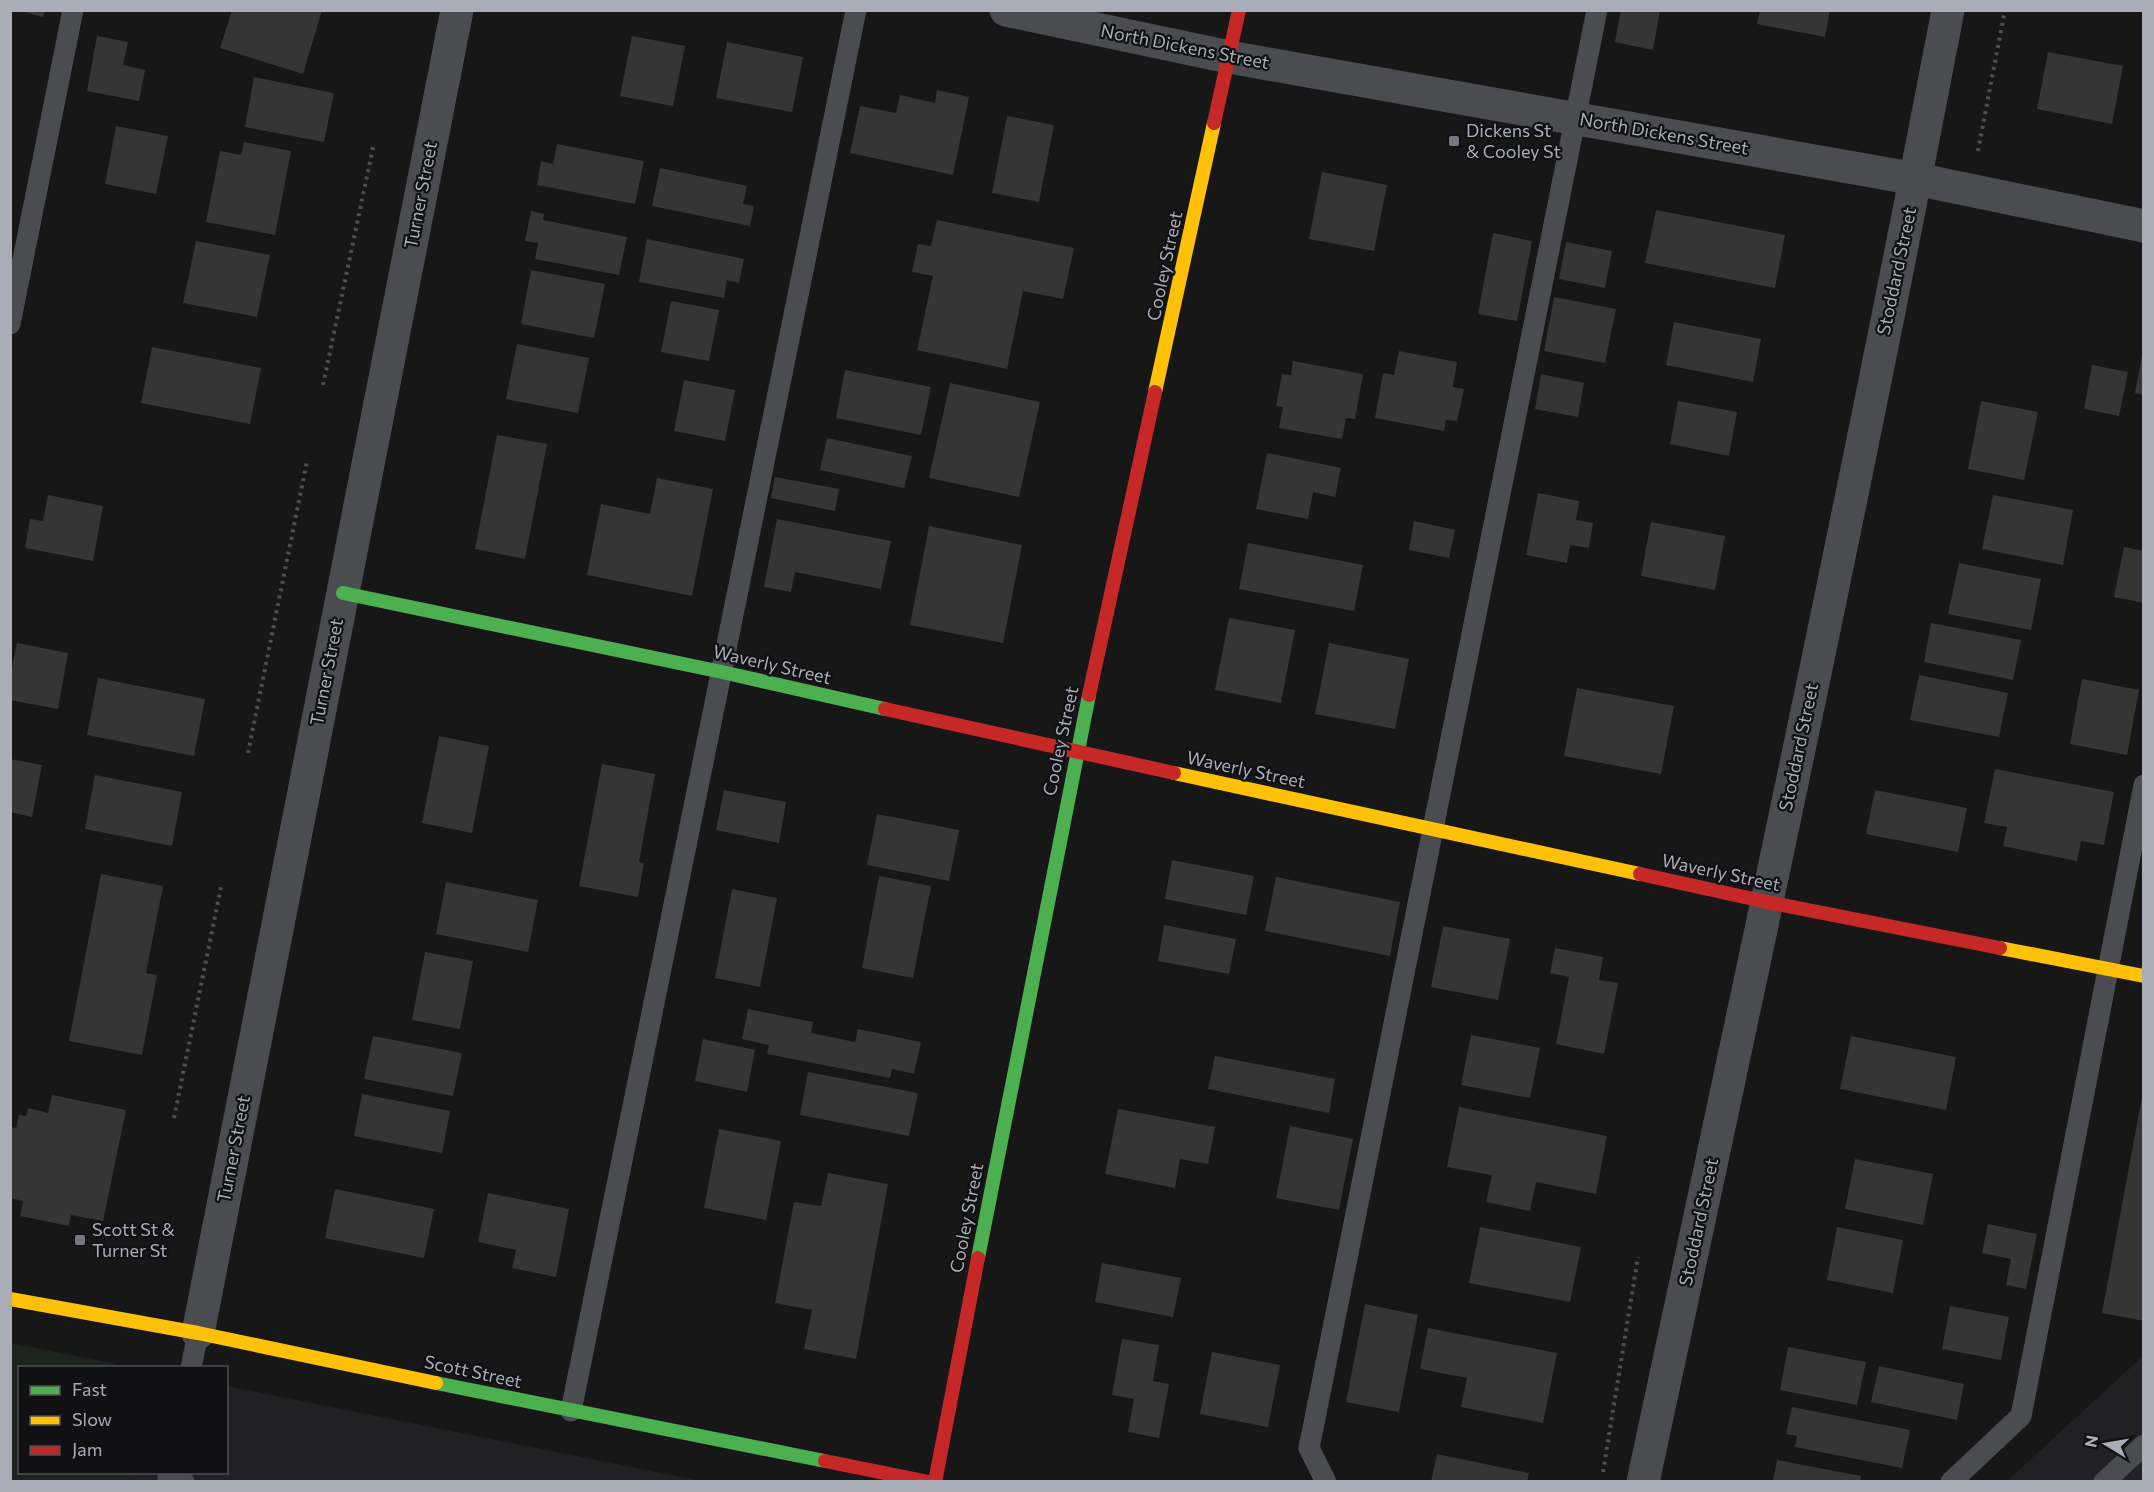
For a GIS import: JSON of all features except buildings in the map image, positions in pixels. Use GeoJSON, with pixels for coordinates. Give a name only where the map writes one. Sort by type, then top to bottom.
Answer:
{"type":"FeatureCollection","features":[{"type":"Feature","properties":{"kind":"street","name":"Turner Street"},"geometry":{"type":"LineString","coordinates":[[198,1333],[457,10]]}},
{"type":"Feature","properties":{"kind":"street","name":"North Dickens Street"},"geometry":{"type":"LineString","coordinates":[[1006,10],[1229,57],[1916,179],[2144,226]]}},
{"type":"Feature","properties":{"kind":"street","name":"Cooley Street"},"geometry":{"type":"LineString","coordinates":[[935,1482],[1076,752],[1239,10]]}},
{"type":"Feature","properties":{"kind":"street","name":"Stoddard Street"},"geometry":{"type":"LineString","coordinates":[[1643,1482],[1767,902],[1916,179],[1948,10]]}},
{"type":"Feature","properties":{"kind":"street","name":"Waverly Street"},"geometry":{"type":"LineString","coordinates":[[343,593],[722,672],[1076,752],[1767,902],[2144,976]]}},
{"type":"Feature","properties":{"kind":"street","name":"Scott Street"},"geometry":{"type":"LineString","coordinates":[[10,1299],[198,1333],[571,1411],[929,1482]]}},
{"type":"Feature","properties":{"kind":"lane"},"geometry":{"type":"LineString","coordinates":[[10,324],[73,10]]}},
{"type":"Feature","properties":{"kind":"lane"},"geometry":{"type":"LineString","coordinates":[[571,1411],[856,10]]}},
{"type":"Feature","properties":{"kind":"lane"},"geometry":{"type":"LineString","coordinates":[[1326,1482],[1309,1448],[1597,10]]}},
{"type":"Feature","properties":{"kind":"lane"},"geometry":{"type":"LineString","coordinates":[[1951,1482],[2021,1416],[2144,785]]}},
{"type":"Feature","properties":{"kind":"lane"},"geometry":{"type":"LineString","coordinates":[[191,1366],[198,1333]]}},
{"type":"Feature","properties":{"kind":"lane"},"geometry":{"type":"LineString","coordinates":[[2104,1482],[2144,1444]]}},
{"type":"Feature","properties":{"kind":"path"},"geometry":{"type":"LineString","coordinates":[[1978,151],[2005,10]]}},
{"type":"Feature","properties":{"kind":"path"},"geometry":{"type":"LineString","coordinates":[[323,385],[374,143]]}},
{"type":"Feature","properties":{"kind":"path"},"geometry":{"type":"LineString","coordinates":[[248,753],[307,461]]}},
{"type":"Feature","properties":{"kind":"path"},"geometry":{"type":"LineString","coordinates":[[174,1118],[221,887]]}},
{"type":"Feature","properties":{"kind":"path"},"geometry":{"type":"LineString","coordinates":[[1602,1482],[1638,1257]]}},
{"type":"Feature","properties":{"kind":"shaded area"},"geometry":{"type":"Polygon","coordinates":[[[10,1343],[112,1363],[116,1366],[18,1366],[18,1474],[130,1474],[128,1481],[11,1481],[10,1343]]]}},
{"type":"Feature","properties":{"kind":"shaded area"},"geometry":{"type":"Polygon","coordinates":[[[2143,1356],[2143,1481],[2007,1481],[2143,1356]]]}},
{"type":"Feature","properties":{"kind":"shaded area"},"geometry":{"type":"Polygon","coordinates":[[[228,1386],[701,1481],[128,1482],[130,1474],[228,1474],[228,1386]]]}},
{"type":"Feature","properties":{"kind":"traffic: fast"},"geometry":{"type":"LineString","coordinates":[[343,593],[722,672],[885,709]]}},
{"type":"Feature","properties":{"kind":"traffic: fast"},"geometry":{"type":"LineString","coordinates":[[978,1258],[1089,695]]}},
{"type":"Feature","properties":{"kind":"traffic: fast"},"geometry":{"type":"LineString","coordinates":[[436,1383],[825,1461]]}},
{"type":"Feature","properties":{"kind":"traffic: slow"},"geometry":{"type":"LineString","coordinates":[[1155,392],[1214,123]]}},
{"type":"Feature","properties":{"kind":"traffic: slow"},"geometry":{"type":"LineString","coordinates":[[1174,773],[1640,874]]}},
{"type":"Feature","properties":{"kind":"traffic: slow"},"geometry":{"type":"LineString","coordinates":[[2000,948],[2144,976]]}},
{"type":"Feature","properties":{"kind":"traffic: slow"},"geometry":{"type":"LineString","coordinates":[[10,1299],[198,1333],[436,1383]]}},
{"type":"Feature","properties":{"kind":"traffic: jam"},"geometry":{"type":"LineString","coordinates":[[1214,123],[1239,10]]}},
{"type":"Feature","properties":{"kind":"traffic: jam"},"geometry":{"type":"LineString","coordinates":[[1089,695],[1155,392]]}},
{"type":"Feature","properties":{"kind":"traffic: jam"},"geometry":{"type":"LineString","coordinates":[[885,709],[1174,773]]}},
{"type":"Feature","properties":{"kind":"traffic: jam"},"geometry":{"type":"LineString","coordinates":[[1640,874],[1767,902],[2000,948]]}},
{"type":"Feature","properties":{"kind":"traffic: jam"},"geometry":{"type":"LineString","coordinates":[[935,1482],[978,1258]]}},
{"type":"Feature","properties":{"kind":"traffic: jam"},"geometry":{"type":"LineString","coordinates":[[825,1461],[929,1482]]}},
{"type":"Feature","properties":{"kind":"place","name":"Dickens St & Cooley St"},"geometry":{"type":"Point","coordinates":[1454,141]}},
{"type":"Feature","properties":{"kind":"place","name":"Scott St & Turner St"},"geometry":{"type":"Point","coordinates":[80,1240]}}]}
